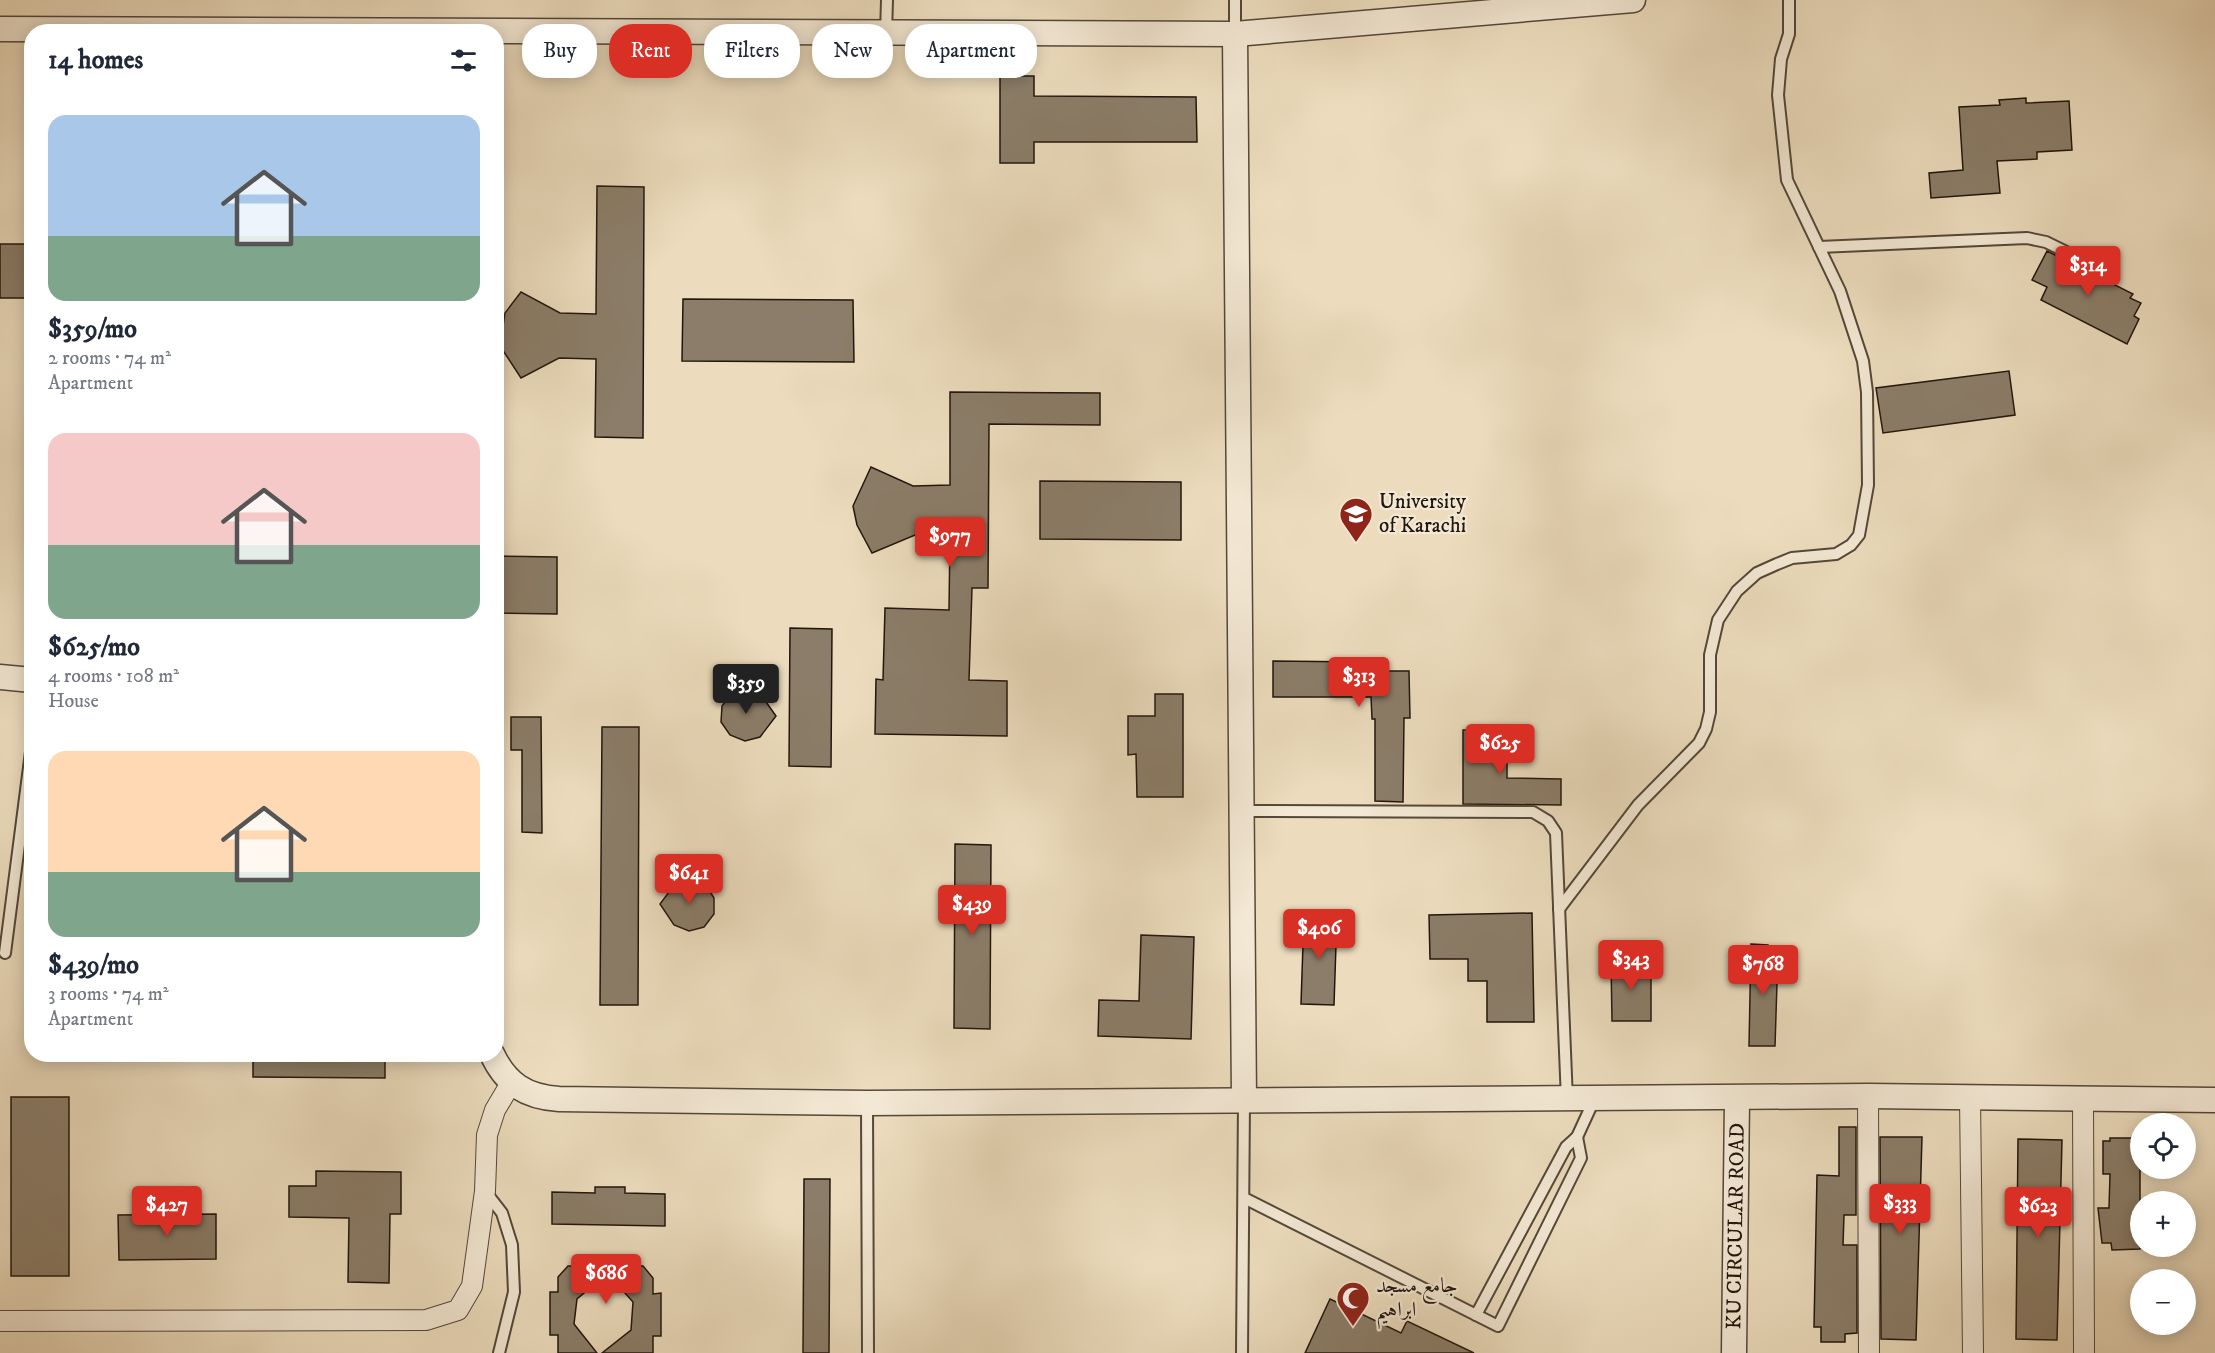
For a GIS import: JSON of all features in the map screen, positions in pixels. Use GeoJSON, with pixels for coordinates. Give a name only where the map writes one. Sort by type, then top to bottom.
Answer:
{"type":"FeatureCollection","features":[{"type":"Feature","properties":{"kind":"street"},"geometry":{"type":"LineString","coordinates":[[893,33],[1235,34],[1633,0]]}},
{"type":"Feature","properties":{"kind":"street"},"geometry":{"type":"LineString","coordinates":[[0,29],[24,29]]}},
{"type":"Feature","properties":{"kind":"street"},"geometry":{"type":"LineString","coordinates":[[504,31],[812,33]]}},
{"type":"Feature","properties":{"kind":"street"},"geometry":{"type":"LineString","coordinates":[[1235,34],[1244,1101]]}},
{"type":"Feature","properties":{"kind":"street"},"geometry":{"type":"LineString","coordinates":[[0,677],[24,679]]}},
{"type":"Feature","properties":{"kind":"street"},"geometry":{"type":"LineString","coordinates":[[496,1062],[500,1072],[511,1083],[542,1098],[559,1099],[867,1103],[1594,1100],[1868,1096],[2215,1100]]}},
{"type":"Feature","properties":{"kind":"street"},"geometry":{"type":"LineString","coordinates":[[0,1322],[426,1320],[458,1310],[472,1286],[485,1191],[487,1135],[495,1110],[511,1083]]}},
{"type":"Feature","properties":{"kind":"street"},"geometry":{"type":"LineString","coordinates":[[1868,1096],[1869,1353]]}},
{"type":"Feature","properties":{"kind":"street"},"geometry":{"type":"LineString","coordinates":[[1970,1097],[1973,1353]]}},
{"type":"Feature","properties":{"kind":"street","name":"KU CIRCULAR ROAD"},"geometry":{"type":"LineString","coordinates":[[1734,1353],[1737,1099]]}},
{"type":"Feature","properties":{"kind":"street"},"geometry":{"type":"LineString","coordinates":[[2084,1100],[2084,1353]]}},
{"type":"Feature","properties":{"kind":"lane"},"geometry":{"type":"LineString","coordinates":[[886,24],[887,0]]}},
{"type":"Feature","properties":{"kind":"lane"},"geometry":{"type":"LineString","coordinates":[[1235,0],[1235,34]]}},
{"type":"Feature","properties":{"kind":"lane"},"geometry":{"type":"LineString","coordinates":[[1559,909],[1638,805],[1699,743],[1706,729],[1710,712],[1710,655],[1718,620],[1737,591],[1757,573],[1792,558],[1836,554],[1851,545],[1859,535],[1868,485],[1868,392],[1852,322],[1787,180],[1778,95],[1781,59],[1788,34],[1789,0]]}},
{"type":"Feature","properties":{"kind":"lane"},"geometry":{"type":"LineString","coordinates":[[1819,247],[2027,238],[2046,242],[2109,273]]}},
{"type":"Feature","properties":{"kind":"lane"},"geometry":{"type":"LineString","coordinates":[[5,953],[24,806]]}},
{"type":"Feature","properties":{"kind":"lane"},"geometry":{"type":"LineString","coordinates":[[1242,812],[1521,812],[1540,814],[1556,833],[1568,1100]]}},
{"type":"Feature","properties":{"kind":"lane"},"geometry":{"type":"LineString","coordinates":[[1476,1315],[1566,1147],[1577,1137],[1594,1100]]}},
{"type":"Feature","properties":{"kind":"lane"},"geometry":{"type":"LineString","coordinates":[[1242,1353],[1246,1199],[1244,1101]]}},
{"type":"Feature","properties":{"kind":"lane"},"geometry":{"type":"LineString","coordinates":[[867,1103],[868,1353]]}},
{"type":"Feature","properties":{"kind":"lane"},"geometry":{"type":"LineString","coordinates":[[1246,1199],[1498,1326],[1581,1158],[1577,1137]]}},
{"type":"Feature","properties":{"kind":"lane"},"geometry":{"type":"LineString","coordinates":[[485,1191],[502,1213],[512,1245],[514,1292],[499,1353]]}},
{"type":"Feature","properties":{"kind":"building"},"geometry":{"type":"Polygon","coordinates":[[[1000,78],[1034,78],[1034,96],[1196,97],[1197,142],[1034,142],[1034,163],[1000,163],[1000,78]]]}},
{"type":"Feature","properties":{"kind":"building"},"geometry":{"type":"Polygon","coordinates":[[[2026,98],[2026,103],[2069,101],[2072,150],[2037,152],[2037,159],[1997,161],[2000,193],[1931,198],[1929,173],[1963,170],[1959,107],[2000,105],[1999,100],[2026,98]]]}},
{"type":"Feature","properties":{"kind":"building"},"geometry":{"type":"Polygon","coordinates":[[[597,186],[644,187],[643,438],[595,437],[596,359],[559,358],[521,378],[504,352],[505,313],[521,292],[560,313],[596,314],[597,186]]]}},
{"type":"Feature","properties":{"kind":"building"},"geometry":{"type":"Polygon","coordinates":[[[0,244],[24,244],[24,298],[0,298],[0,244]]]}},
{"type":"Feature","properties":{"kind":"building"},"geometry":{"type":"Polygon","coordinates":[[[2047,251],[2133,294],[2130,298],[2141,303],[2134,316],[2139,319],[2127,344],[2041,300],[2047,287],[2032,280],[2047,251]]]}},
{"type":"Feature","properties":{"kind":"building"},"geometry":{"type":"Polygon","coordinates":[[[683,299],[853,300],[854,362],[682,361],[683,299]]]}},
{"type":"Feature","properties":{"kind":"building"},"geometry":{"type":"Polygon","coordinates":[[[2009,371],[2015,415],[1883,433],[1876,388],[2009,371]]]}},
{"type":"Feature","properties":{"kind":"building"},"geometry":{"type":"Polygon","coordinates":[[[950,392],[1100,393],[1100,425],[989,424],[988,588],[972,588],[969,680],[1007,681],[1007,736],[875,734],[876,679],[883,680],[885,608],[949,610],[950,535],[915,535],[872,553],[857,525],[853,506],[871,467],[913,486],[950,485],[950,392]]]}},
{"type":"Feature","properties":{"kind":"building"},"geometry":{"type":"Polygon","coordinates":[[[1040,481],[1181,482],[1181,540],[1040,539],[1040,481]]]}},
{"type":"Feature","properties":{"kind":"building"},"geometry":{"type":"Polygon","coordinates":[[[504,556],[557,557],[557,614],[504,613],[504,556]]]}},
{"type":"Feature","properties":{"kind":"building"},"geometry":{"type":"Polygon","coordinates":[[[790,628],[832,629],[831,767],[789,766],[790,628]]]}},
{"type":"Feature","properties":{"kind":"building"},"geometry":{"type":"Polygon","coordinates":[[[1273,661],[1361,662],[1361,671],[1409,671],[1410,718],[1404,718],[1403,802],[1375,801],[1375,719],[1372,719],[1371,697],[1273,697],[1273,661]]]}},
{"type":"Feature","properties":{"kind":"building"},"geometry":{"type":"Polygon","coordinates":[[[746,690],[761,695],[776,716],[760,737],[745,741],[730,735],[721,722],[722,706],[731,694],[746,690]]]}},
{"type":"Feature","properties":{"kind":"building"},"geometry":{"type":"Polygon","coordinates":[[[1155,694],[1183,694],[1183,797],[1137,797],[1136,754],[1128,755],[1128,716],[1155,716],[1155,694]]]}},
{"type":"Feature","properties":{"kind":"building"},"geometry":{"type":"Polygon","coordinates":[[[511,717],[541,717],[542,833],[522,832],[522,750],[511,750],[511,717]]]}},
{"type":"Feature","properties":{"kind":"building"},"geometry":{"type":"Polygon","coordinates":[[[602,727],[639,727],[638,1005],[600,1005],[602,727]]]}},
{"type":"Feature","properties":{"kind":"building"},"geometry":{"type":"Polygon","coordinates":[[[1463,730],[1507,730],[1507,778],[1561,779],[1561,805],[1463,804],[1463,730]]]}},
{"type":"Feature","properties":{"kind":"building"},"geometry":{"type":"Polygon","coordinates":[[[955,844],[991,845],[990,1029],[954,1028],[955,844]]]}},
{"type":"Feature","properties":{"kind":"building"},"geometry":{"type":"Polygon","coordinates":[[[691,880],[706,885],[714,898],[714,914],[704,927],[689,931],[674,925],[660,904],[675,884],[691,880]]]}},
{"type":"Feature","properties":{"kind":"building"},"geometry":{"type":"Polygon","coordinates":[[[1532,913],[1534,1022],[1487,1022],[1487,981],[1468,981],[1468,959],[1430,959],[1429,915],[1532,913]]]}},
{"type":"Feature","properties":{"kind":"building"},"geometry":{"type":"Polygon","coordinates":[[[1304,914],[1337,915],[1334,1005],[1301,1004],[1304,914]]]}},
{"type":"Feature","properties":{"kind":"building"},"geometry":{"type":"Polygon","coordinates":[[[1141,935],[1194,937],[1191,1039],[1098,1036],[1099,1000],[1139,1001],[1141,935]]]}},
{"type":"Feature","properties":{"kind":"building"},"geometry":{"type":"Polygon","coordinates":[[[1751,944],[1768,945],[1768,951],[1778,952],[1775,1046],[1749,1046],[1751,944]]]}},
{"type":"Feature","properties":{"kind":"building"},"geometry":{"type":"Polygon","coordinates":[[[1611,962],[1651,962],[1651,1021],[1612,1021],[1611,962]]]}},
{"type":"Feature","properties":{"kind":"building"},"geometry":{"type":"Polygon","coordinates":[[[253,1062],[385,1062],[385,1078],[253,1077],[253,1062]]]}},
{"type":"Feature","properties":{"kind":"building"},"geometry":{"type":"Polygon","coordinates":[[[11,1097],[69,1097],[69,1276],[11,1276],[11,1097]]]}},
{"type":"Feature","properties":{"kind":"building"},"geometry":{"type":"Polygon","coordinates":[[[1839,1127],[1856,1127],[1856,1215],[1844,1215],[1843,1245],[1857,1245],[1857,1333],[1845,1334],[1845,1342],[1821,1342],[1821,1327],[1814,1327],[1817,1175],[1839,1176],[1839,1127]]]}},
{"type":"Feature","properties":{"kind":"building"},"geometry":{"type":"Polygon","coordinates":[[[1880,1137],[1922,1137],[1916,1340],[1881,1339],[1880,1137]]]}},
{"type":"Feature","properties":{"kind":"building"},"geometry":{"type":"Polygon","coordinates":[[[2110,1138],[2130,1138],[2130,1179],[2140,1179],[2140,1191],[2130,1191],[2130,1249],[2112,1250],[2111,1243],[2102,1243],[2098,1208],[2109,1208],[2110,1174],[2103,1174],[2103,1141],[2110,1141],[2110,1138]]]}},
{"type":"Feature","properties":{"kind":"building"},"geometry":{"type":"Polygon","coordinates":[[[2018,1139],[2062,1140],[2057,1340],[2016,1339],[2018,1139]]]}},
{"type":"Feature","properties":{"kind":"building"},"geometry":{"type":"Polygon","coordinates":[[[316,1171],[401,1172],[401,1214],[390,1214],[389,1283],[348,1282],[349,1218],[289,1217],[289,1186],[316,1186],[316,1171]]]}},
{"type":"Feature","properties":{"kind":"building"},"geometry":{"type":"Polygon","coordinates":[[[804,1179],[830,1179],[829,1353],[803,1353],[804,1179]]]}},
{"type":"Feature","properties":{"kind":"building"},"geometry":{"type":"Polygon","coordinates":[[[595,1187],[625,1187],[625,1193],[665,1194],[665,1226],[552,1224],[552,1192],[595,1193],[595,1187]]]}},
{"type":"Feature","properties":{"kind":"building"},"geometry":{"type":"Polygon","coordinates":[[[216,1214],[216,1259],[119,1260],[118,1215],[216,1214]]]}},
{"type":"Feature","properties":{"kind":"building"},"geometry":{"type":"Polygon","coordinates":[[[583,1256],[629,1257],[629,1266],[643,1266],[653,1278],[653,1294],[661,1293],[661,1336],[653,1336],[653,1353],[602,1353],[631,1330],[633,1302],[617,1284],[595,1284],[577,1299],[574,1324],[597,1353],[558,1353],[558,1335],[550,1335],[550,1292],[558,1292],[558,1277],[568,1266],[583,1266],[583,1256]]]}},
{"type":"Feature","properties":{"kind":"building","name":"جامع مسجد ابراہیم"},"geometry":{"type":"Polygon","coordinates":[[[1330,1299],[1401,1333],[1407,1321],[1474,1353],[1305,1353],[1330,1299]]]}},
{"type":"Feature","properties":{"kind":"place","name":"University of Karachi"},"geometry":{"type":"Point","coordinates":[1356,543]}},
{"type":"Feature","properties":{"kind":"place","name":"جامع مسجد ابراہیم"},"geometry":{"type":"Point","coordinates":[1353,1327]}}]}
